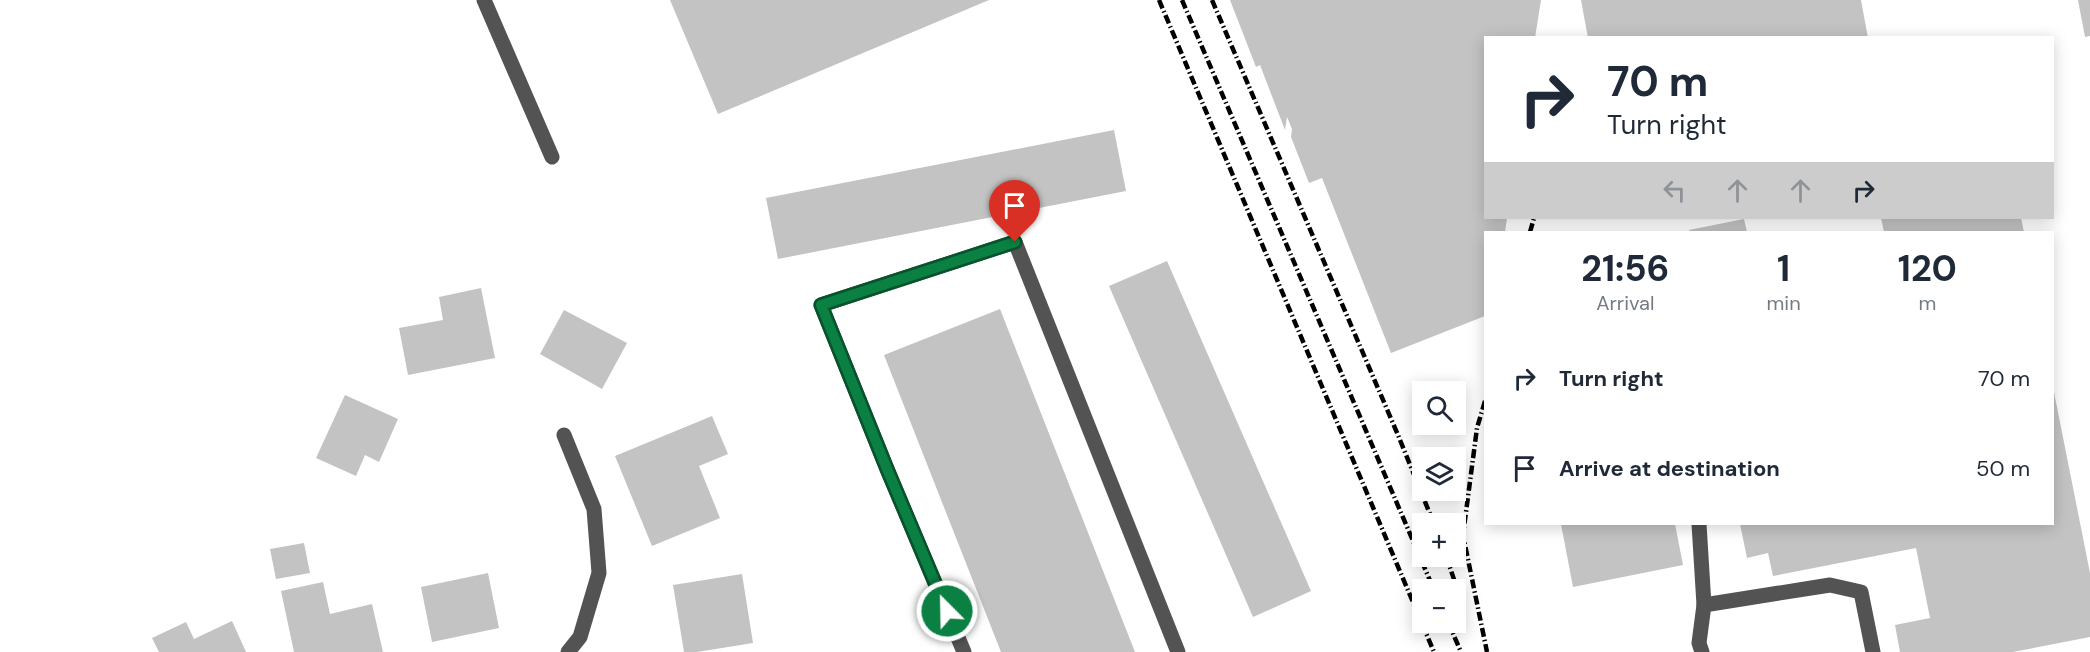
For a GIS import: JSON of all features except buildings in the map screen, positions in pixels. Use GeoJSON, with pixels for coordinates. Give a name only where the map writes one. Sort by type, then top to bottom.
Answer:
{"type":"FeatureCollection","features":[{"type":"Feature","properties":{"kind":"street"},"geometry":{"type":"LineString","coordinates":[[483,0],[552,157]]}},
{"type":"Feature","properties":{"kind":"street"},"geometry":{"type":"LineString","coordinates":[[964,652],[821,305],[1015,242],[1178,652]]}},
{"type":"Feature","properties":{"kind":"street"},"geometry":{"type":"LineString","coordinates":[[564,435],[594,509],[598,573],[580,637],[568,652]]}},
{"type":"Feature","properties":{"kind":"street"},"geometry":{"type":"LineString","coordinates":[[1698,525],[1704,605],[1699,643],[1702,652]]}},
{"type":"Feature","properties":{"kind":"street"},"geometry":{"type":"LineString","coordinates":[[1704,605],[1830,585],[1861,592],[1873,652]]}},
{"type":"Feature","properties":{"kind":"railway"},"geometry":{"type":"LineString","coordinates":[[1159,0],[1434,652]]}},
{"type":"Feature","properties":{"kind":"railway"},"geometry":{"type":"LineString","coordinates":[[1182,0],[1429,579]]}},
{"type":"Feature","properties":{"kind":"railway"},"geometry":{"type":"LineString","coordinates":[[1212,0],[1430,513]]}},
{"type":"Feature","properties":{"kind":"railway"},"geometry":{"type":"LineString","coordinates":[[1530,231],[1534,219]]}},
{"type":"Feature","properties":{"kind":"railway"},"geometry":{"type":"LineString","coordinates":[[1484,404],[1477,428],[1463,535],[1487,652]]}},
{"type":"Feature","properties":{"kind":"railway"},"geometry":{"type":"LineString","coordinates":[[1450,567],[1454,579]]}},
{"type":"Feature","properties":{"kind":"railway"},"geometry":{"type":"LineString","coordinates":[[1453,633],[1461,652]]}},
{"type":"Feature","properties":{"kind":"route"},"geometry":{"type":"LineString","coordinates":[[947,611],[821,305],[1015,242]]}}]}
